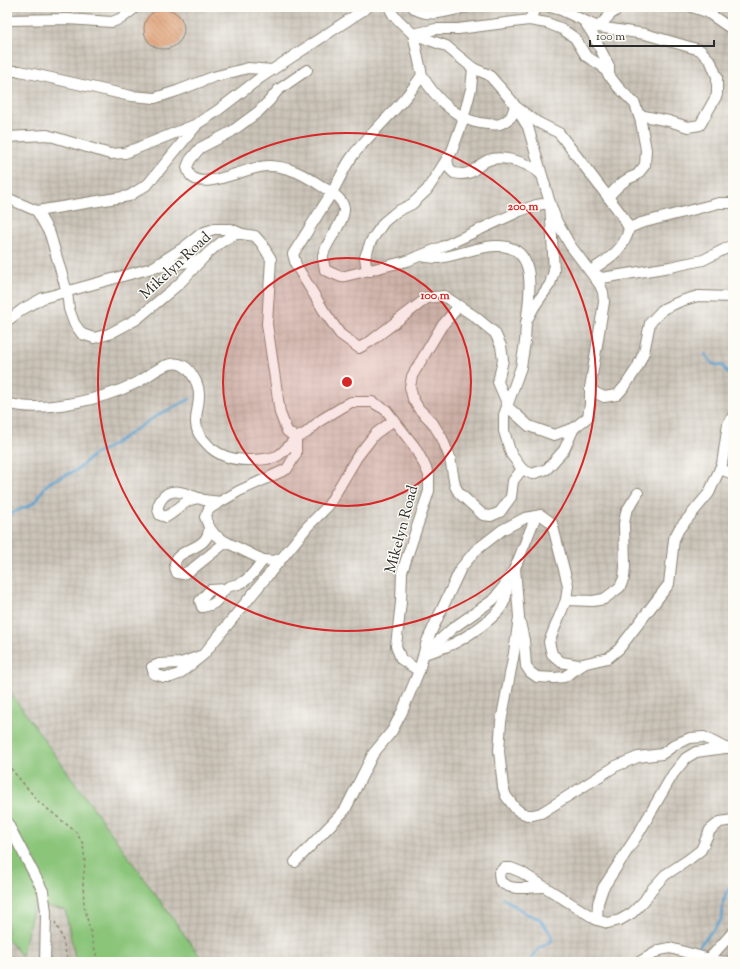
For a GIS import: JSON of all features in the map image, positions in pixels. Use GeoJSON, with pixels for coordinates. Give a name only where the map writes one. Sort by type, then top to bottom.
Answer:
{"type":"FeatureCollection","features":[{"type":"Feature","properties":{"kind":"street"},"geometry":{"type":"LineString","coordinates":[[7,20],[112,22],[122,18],[136,7]]}},
{"type":"Feature","properties":{"kind":"street"},"geometry":{"type":"LineString","coordinates":[[7,137],[47,135],[110,154],[125,152],[197,124],[272,70],[368,7]]}},
{"type":"Feature","properties":{"kind":"street"},"geometry":{"type":"LineString","coordinates":[[389,7],[394,16],[413,34],[446,46],[473,68],[489,76],[512,101],[528,127],[550,203],[560,228],[570,245],[600,285],[603,292],[604,302],[590,388],[588,416],[574,428],[554,435],[529,426],[508,408],[498,382],[503,360],[501,346],[495,333],[444,296],[427,298],[371,341],[359,348],[340,334],[296,265],[293,254],[332,192],[341,174],[354,155],[412,92],[422,75]]}},
{"type":"Feature","properties":{"kind":"street"},"geometry":{"type":"LineString","coordinates":[[413,7],[416,11],[432,14],[466,7]]}},
{"type":"Feature","properties":{"kind":"street"},"geometry":{"type":"LineString","coordinates":[[529,20],[538,7]]}},
{"type":"Feature","properties":{"kind":"street"},"geometry":{"type":"LineString","coordinates":[[550,7],[562,10],[598,27],[645,34],[700,50],[711,62],[717,77],[718,95],[700,125],[688,127],[669,121],[638,115]]}},
{"type":"Feature","properties":{"kind":"street"},"geometry":{"type":"LineString","coordinates":[[692,7],[707,12],[733,30]]}},
{"type":"Feature","properties":{"kind":"street"},"geometry":{"type":"LineString","coordinates":[[598,27],[617,8]]}},
{"type":"Feature","properties":{"kind":"street"},"geometry":{"type":"LineString","coordinates":[[413,34],[436,29],[458,29],[529,20],[547,23],[562,29],[575,38],[586,56],[602,66],[634,104],[641,122],[646,150],[645,165],[637,175],[628,178],[608,197]]}},
{"type":"Feature","properties":{"kind":"street"},"geometry":{"type":"LineString","coordinates":[[584,21],[609,66],[609,76]]}},
{"type":"Feature","properties":{"kind":"street"},"geometry":{"type":"LineString","coordinates":[[413,34],[422,75],[434,94],[463,118],[479,124],[500,124],[511,118],[515,106]]}},
{"type":"Feature","properties":{"kind":"street"},"geometry":{"type":"LineString","coordinates":[[7,71],[20,71],[131,96],[155,98],[213,77],[248,68],[272,70]]}},
{"type":"Feature","properties":{"kind":"street"},"geometry":{"type":"LineString","coordinates":[[370,271],[366,265],[365,257],[371,241],[384,222],[396,212],[412,204],[427,190],[452,151],[471,89],[473,68]]}},
{"type":"Feature","properties":{"kind":"street"},"geometry":{"type":"LineString","coordinates":[[307,70],[278,90],[258,112],[231,132],[200,148],[190,160],[187,167],[191,175],[197,180],[208,181],[250,168],[281,166],[308,177],[332,192],[341,200],[344,209],[340,222],[323,256],[325,270],[341,277],[407,261],[520,211],[536,205],[550,203]]}},
{"type":"Feature","properties":{"kind":"street"},"geometry":{"type":"LineString","coordinates":[[515,106],[537,122],[560,133],[621,214],[629,228],[626,241],[615,254],[590,271]]}},
{"type":"Feature","properties":{"kind":"street"},"geometry":{"type":"LineString","coordinates":[[7,198],[37,211],[129,196],[148,184],[197,124]]}},
{"type":"Feature","properties":{"kind":"street"},"geometry":{"type":"LineString","coordinates":[[447,159],[450,168],[454,173],[462,175],[473,172],[485,162],[492,159],[507,159],[521,162],[534,168],[541,174]]}},
{"type":"Feature","properties":{"kind":"street"},"geometry":{"type":"LineString","coordinates":[[526,322],[534,307],[550,284],[554,271],[550,203]]}},
{"type":"Feature","properties":{"kind":"street"},"geometry":{"type":"LineString","coordinates":[[629,228],[641,223],[719,203],[733,203]]}},
{"type":"Feature","properties":{"kind":"street","name":"Mikelyn Road"},"geometry":{"type":"LineString","coordinates":[[37,211],[50,234],[67,292],[69,309],[74,324],[82,334],[94,338],[108,334],[137,319],[179,284],[220,242],[231,236],[242,234]]}},
{"type":"Feature","properties":{"kind":"street"},"geometry":{"type":"LineString","coordinates":[[152,268],[183,248],[202,233],[214,229],[231,229],[242,234],[255,236],[271,259],[267,324],[280,413],[287,430],[296,438],[296,454],[287,469],[220,502],[209,509],[205,517],[209,527],[215,535],[226,542],[262,560],[274,561],[282,558]]}},
{"type":"Feature","properties":{"kind":"street"},"geometry":{"type":"LineString","coordinates":[[590,271],[602,278],[670,267],[703,260],[733,245]]}},
{"type":"Feature","properties":{"kind":"street"},"geometry":{"type":"LineString","coordinates":[[420,256],[437,258],[494,246],[508,247],[519,252],[526,264],[530,282],[525,342],[521,367],[504,415],[504,431],[511,454],[522,469],[532,474],[547,469],[564,450],[574,428]]}},
{"type":"Feature","properties":{"kind":"street"},"geometry":{"type":"LineString","coordinates":[[7,322],[23,309],[43,298],[152,268],[194,261],[204,257]]}},
{"type":"Feature","properties":{"kind":"street"},"geometry":{"type":"LineString","coordinates":[[590,388],[596,393],[604,396],[616,394],[626,386],[637,368],[644,352],[650,324],[663,309],[681,301],[698,296],[733,297]]}},
{"type":"Feature","properties":{"kind":"street"},"geometry":{"type":"LineString","coordinates":[[459,306],[441,327],[412,376],[410,387],[413,399],[419,409],[432,422],[442,438],[450,458],[455,486],[459,493],[483,515],[491,516],[500,512],[511,497],[513,481],[522,469]]}},
{"type":"Feature","properties":{"kind":"street","name":"Mikelyn Road"},"geometry":{"type":"LineString","coordinates":[[7,403],[16,406],[45,406],[78,403],[123,390],[165,366],[174,363],[182,365],[189,370],[196,380],[200,391],[197,418],[199,433],[206,444],[218,454],[228,458],[240,460],[278,456],[296,438],[306,433],[321,420],[351,402],[372,402],[386,410],[414,446],[429,475],[429,491],[402,572],[401,602],[396,646],[401,659],[419,671]]}},
{"type":"Feature","properties":{"kind":"street"},"geometry":{"type":"LineString","coordinates":[[295,862],[345,810],[373,754],[392,731],[402,712],[419,671],[427,641],[461,568],[475,551],[502,530],[525,518],[541,515],[552,523],[568,585],[566,600],[549,642],[552,654],[561,662],[578,665],[608,658],[619,650],[669,584],[674,539],[679,529],[709,493],[722,464],[728,424],[733,416]]}},
{"type":"Feature","properties":{"kind":"street"},"geometry":{"type":"LineString","coordinates":[[203,655],[308,526],[328,506],[356,457],[375,434],[394,420]]}},
{"type":"Feature","properties":{"kind":"street"},"geometry":{"type":"LineString","coordinates":[[720,469],[733,474]]}},
{"type":"Feature","properties":{"kind":"street"},"geometry":{"type":"LineString","coordinates":[[566,600],[593,601],[604,599],[620,587],[624,578],[625,567],[624,524],[626,512],[638,493]]}},
{"type":"Feature","properties":{"kind":"street"},"geometry":{"type":"LineString","coordinates":[[199,498],[206,501],[220,502]]}},
{"type":"Feature","properties":{"kind":"street"},"geometry":{"type":"LineString","coordinates":[[424,654],[453,628],[493,600],[507,582],[536,516]]}},
{"type":"Feature","properties":{"kind":"street"},"geometry":{"type":"LineString","coordinates":[[209,527],[209,534],[204,542],[182,553],[176,559],[174,566],[177,573],[183,574],[191,570],[226,542]]}},
{"type":"Feature","properties":{"kind":"street"},"geometry":{"type":"LineString","coordinates":[[226,589],[242,583],[255,570],[262,560]]}},
{"type":"Feature","properties":{"kind":"street"},"geometry":{"type":"LineString","coordinates":[[514,568],[519,617],[524,640],[525,660],[526,666],[530,672],[537,677],[564,677],[584,664]]}},
{"type":"Feature","properties":{"kind":"street"},"geometry":{"type":"LineString","coordinates":[[424,654],[449,646],[467,636],[493,616],[503,605],[507,593],[507,582]]}},
{"type":"Feature","properties":{"kind":"street"},"geometry":{"type":"LineString","coordinates":[[519,617],[501,722],[499,751],[503,787],[506,796],[520,812],[527,815],[541,813],[616,766],[638,757],[662,754],[676,744],[690,738],[704,737],[729,748]]}},
{"type":"Feature","properties":{"kind":"street"},"geometry":{"type":"LineString","coordinates":[[597,920],[598,903],[603,888],[640,831],[673,774],[686,758],[696,752],[729,748]]}},
{"type":"Feature","properties":{"kind":"street"},"geometry":{"type":"LineString","coordinates":[[543,886],[597,920],[608,923],[620,920],[632,913],[644,901],[652,889],[665,875],[701,850],[710,830],[720,822],[733,820]]}},
{"type":"Feature","properties":{"kind":"street"},"geometry":{"type":"LineString","coordinates":[[7,822],[43,892],[46,911],[45,962]]}},
{"type":"Feature","properties":{"kind":"street"},"geometry":{"type":"LineString","coordinates":[[709,959],[733,932]]}},
{"type":"Feature","properties":{"kind":"street"},"geometry":{"type":"LineString","coordinates":[[639,962],[660,950],[670,948],[717,961],[729,962]]}},
{"type":"Feature","properties":{"kind":"path"},"geometry":{"type":"LineString","coordinates":[[325,7],[334,7]]}},
{"type":"Feature","properties":{"kind":"path"},"geometry":{"type":"LineString","coordinates":[[7,764],[39,802],[76,832],[83,844],[86,862],[83,882],[84,906],[98,962]]}},
{"type":"Feature","properties":{"kind":"path"},"geometry":{"type":"LineString","coordinates":[[53,915],[62,937],[68,962]]}},
{"type":"Feature","properties":{"kind":"shaded area"},"geometry":{"type":"Polygon","coordinates":[[[7,7],[733,7],[733,962],[204,962],[7,688],[7,7]]]}},
{"type":"Feature","properties":{"kind":"shaded area"},"geometry":{"type":"Polygon","coordinates":[[[33,904],[65,910],[76,962],[7,962],[7,939],[21,955],[33,904]]]}},
{"type":"Feature","properties":{"kind":"green space"},"geometry":{"type":"Polygon","coordinates":[[[7,688],[204,962],[76,962],[65,910],[34,904],[22,956],[7,939],[7,688]]]}},
{"type":"Feature","properties":{"kind":"building"},"geometry":{"type":"Polygon","coordinates":[[[168,9],[175,12],[181,18],[184,29],[183,37],[175,46],[168,49],[160,49],[153,46],[145,37],[144,25],[147,18],[156,10],[168,9]]]}},
{"type":"Feature","properties":{"kind":"waterway"},"geometry":{"type":"LineString","coordinates":[[705,354],[713,364],[723,366],[733,381]]}},
{"type":"Feature","properties":{"kind":"waterway"},"geometry":{"type":"LineString","coordinates":[[7,516],[29,506],[37,500],[44,488],[50,482],[77,470],[92,456],[111,446],[156,416],[190,399]]}},
{"type":"Feature","properties":{"kind":"waterway"},"geometry":{"type":"LineString","coordinates":[[7,843],[7,848]]}},
{"type":"Feature","properties":{"kind":"waterway"},"geometry":{"type":"LineString","coordinates":[[696,950],[721,920],[724,900],[733,882]]}},
{"type":"Feature","properties":{"kind":"waterway"},"geometry":{"type":"LineString","coordinates":[[503,898],[527,914],[540,919],[551,934],[552,941],[540,948],[535,953],[531,959],[533,962]]}},
{"type":"Feature","properties":{"kind":"waterway"},"geometry":{"type":"LineString","coordinates":[[683,962],[686,959]]}}]}
